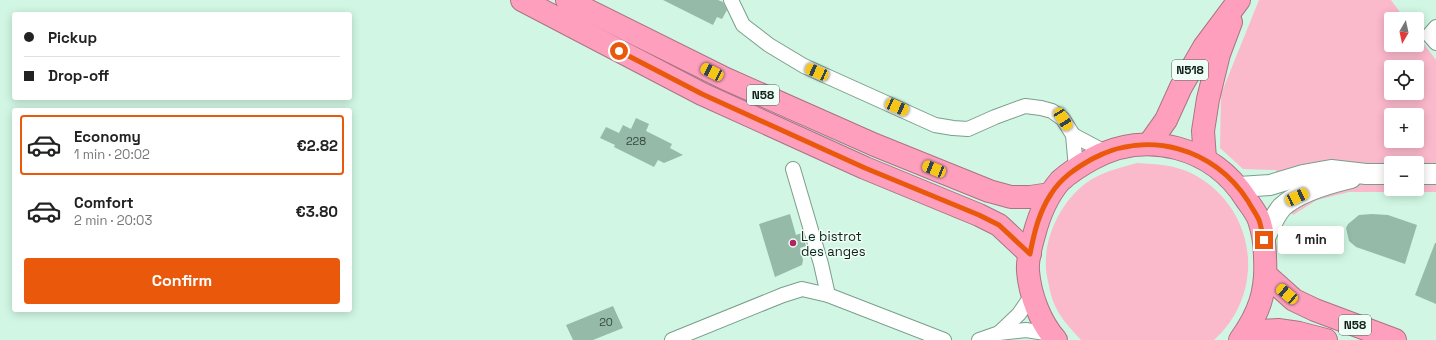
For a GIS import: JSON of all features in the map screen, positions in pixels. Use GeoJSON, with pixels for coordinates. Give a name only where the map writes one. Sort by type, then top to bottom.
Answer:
{"type":"FeatureCollection","features":[{"type":"Feature","properties":{"kind":"highway","name":"N58"},"geometry":{"type":"LineString","coordinates":[[522,0],[702,94],[865,168],[979,215],[999,225],[1030,254]]}},
{"type":"Feature","properties":{"kind":"highway","name":"N58"},"geometry":{"type":"LineString","coordinates":[[567,0],[726,79],[875,145],[989,191],[1011,197],[1030,197],[1050,194]]}},
{"type":"Feature","properties":{"kind":"highway","name":"N518"},"geometry":{"type":"LineString","coordinates":[[1149,144],[1166,120],[1181,87],[1204,47],[1240,0]]}},
{"type":"Feature","properties":{"kind":"highway","name":"N518"},"geometry":{"type":"LineString","coordinates":[[1205,159],[1203,131],[1208,99],[1220,54],[1240,0]]}},
{"type":"Feature","properties":{"kind":"highway"},"geometry":{"type":"LineString","coordinates":[[1053,337],[1040,315],[1032,295],[1028,270],[1037,222],[1050,194],[1061,181],[1076,168],[1105,152],[1120,148],[1149,144],[1181,150],[1205,159],[1227,175],[1239,187],[1258,219],[1264,240],[1266,275],[1260,306],[1243,336]]}},
{"type":"Feature","properties":{"kind":"highway","name":"N58"},"geometry":{"type":"LineString","coordinates":[[1266,275],[1294,300],[1308,307],[1395,340]]}},
{"type":"Feature","properties":{"kind":"highway","name":"N58"},"geometry":{"type":"LineString","coordinates":[[1243,336],[1278,330],[1299,333],[1326,340]]}},
{"type":"Feature","properties":{"kind":"street"},"geometry":{"type":"LineString","coordinates":[[731,0],[743,25],[769,45],[804,66],[935,125],[968,129],[1025,106],[1052,111],[1063,119],[1073,135],[1076,168]]}},
{"type":"Feature","properties":{"kind":"street"},"geometry":{"type":"LineString","coordinates":[[1436,27],[1430,35],[1436,43]]}},
{"type":"Feature","properties":{"kind":"street"},"geometry":{"type":"LineString","coordinates":[[1073,135],[1105,152]]}},
{"type":"Feature","properties":{"kind":"street"},"geometry":{"type":"LineString","coordinates":[[793,169],[822,264],[828,295]]}},
{"type":"Feature","properties":{"kind":"street"},"geometry":{"type":"LineString","coordinates":[[1239,187],[1270,185],[1303,175],[1331,170],[1366,174],[1384,174]]}},
{"type":"Feature","properties":{"kind":"street"},"geometry":{"type":"LineString","coordinates":[[1264,240],[1282,207],[1297,197],[1334,182],[1366,174]]}},
{"type":"Feature","properties":{"kind":"street"},"geometry":{"type":"LineString","coordinates":[[1424,174],[1436,174]]}},
{"type":"Feature","properties":{"kind":"street"},"geometry":{"type":"LineString","coordinates":[[672,340],[794,291],[808,290],[828,295],[944,340]]}},
{"type":"Feature","properties":{"kind":"street"},"geometry":{"type":"LineString","coordinates":[[999,332],[1019,314],[1032,295]]}},
{"type":"Feature","properties":{"kind":"street"},"geometry":{"type":"LineString","coordinates":[[979,340],[999,332],[1017,330],[1026,330],[1053,337]]}},
{"type":"Feature","properties":{"kind":"shaded area"},"geometry":{"type":"Polygon","coordinates":[[[1259,0],[1391,0],[1400,12],[1384,12],[1384,52],[1424,52],[1424,44],[1436,60],[1436,192],[1424,192],[1424,156],[1384,156],[1384,192],[1349,192],[1317,200],[1293,215],[1276,170],[1243,169],[1220,148],[1221,94],[1259,0]]]}},
{"type":"Feature","properties":{"kind":"shaded area"},"geometry":{"type":"Polygon","coordinates":[[[1137,163],[1173,167],[1193,174],[1214,189],[1231,208],[1242,229],[1247,252],[1248,275],[1242,299],[1231,320],[1214,340],[1081,340],[1065,322],[1055,307],[1047,275],[1046,256],[1051,232],[1062,210],[1077,191],[1092,179],[1110,171],[1137,163]]]}},
{"type":"Feature","properties":{"kind":"building"},"geometry":{"type":"Polygon","coordinates":[[[663,0],[718,0],[723,2],[727,10],[722,19],[717,17],[713,25],[663,0]]]}},
{"type":"Feature","properties":{"kind":"building"},"geometry":{"type":"Polygon","coordinates":[[[636,118],[649,124],[646,131],[672,144],[670,148],[683,155],[664,163],[658,160],[654,167],[614,147],[615,145],[600,138],[606,127],[619,133],[623,125],[631,129],[636,118]]]}},
{"type":"Feature","properties":{"kind":"building"},"geometry":{"type":"Polygon","coordinates":[[[790,214],[796,235],[802,233],[806,246],[800,248],[803,260],[802,265],[775,277],[759,224],[790,214]]]}},
{"type":"Feature","properties":{"kind":"building"},"geometry":{"type":"Polygon","coordinates":[[[1359,215],[1388,215],[1417,225],[1405,264],[1356,247],[1349,241],[1346,228],[1348,224],[1359,215]]]}},
{"type":"Feature","properties":{"kind":"building"},"geometry":{"type":"Polygon","coordinates":[[[1436,243],[1436,304],[1415,295],[1436,243]]]}},
{"type":"Feature","properties":{"kind":"building"},"geometry":{"type":"Polygon","coordinates":[[[613,306],[623,328],[593,340],[573,340],[566,325],[613,306]]]}},
{"type":"Feature","properties":{"kind":"place","name":"Le bistrot des anges"},"geometry":{"type":"Point","coordinates":[793,243]}},
{"type":"Feature","properties":{"kind":"route"},"geometry":{"type":"LineString","coordinates":[[619,51],[702,94],[865,168],[979,215],[999,225],[1007,231],[1030,254],[1037,222],[1050,194],[1061,181],[1076,168],[1105,152],[1135,145],[1149,144],[1164,146],[1193,154],[1205,159],[1227,175],[1239,187],[1258,219],[1264,240]]}}]}
